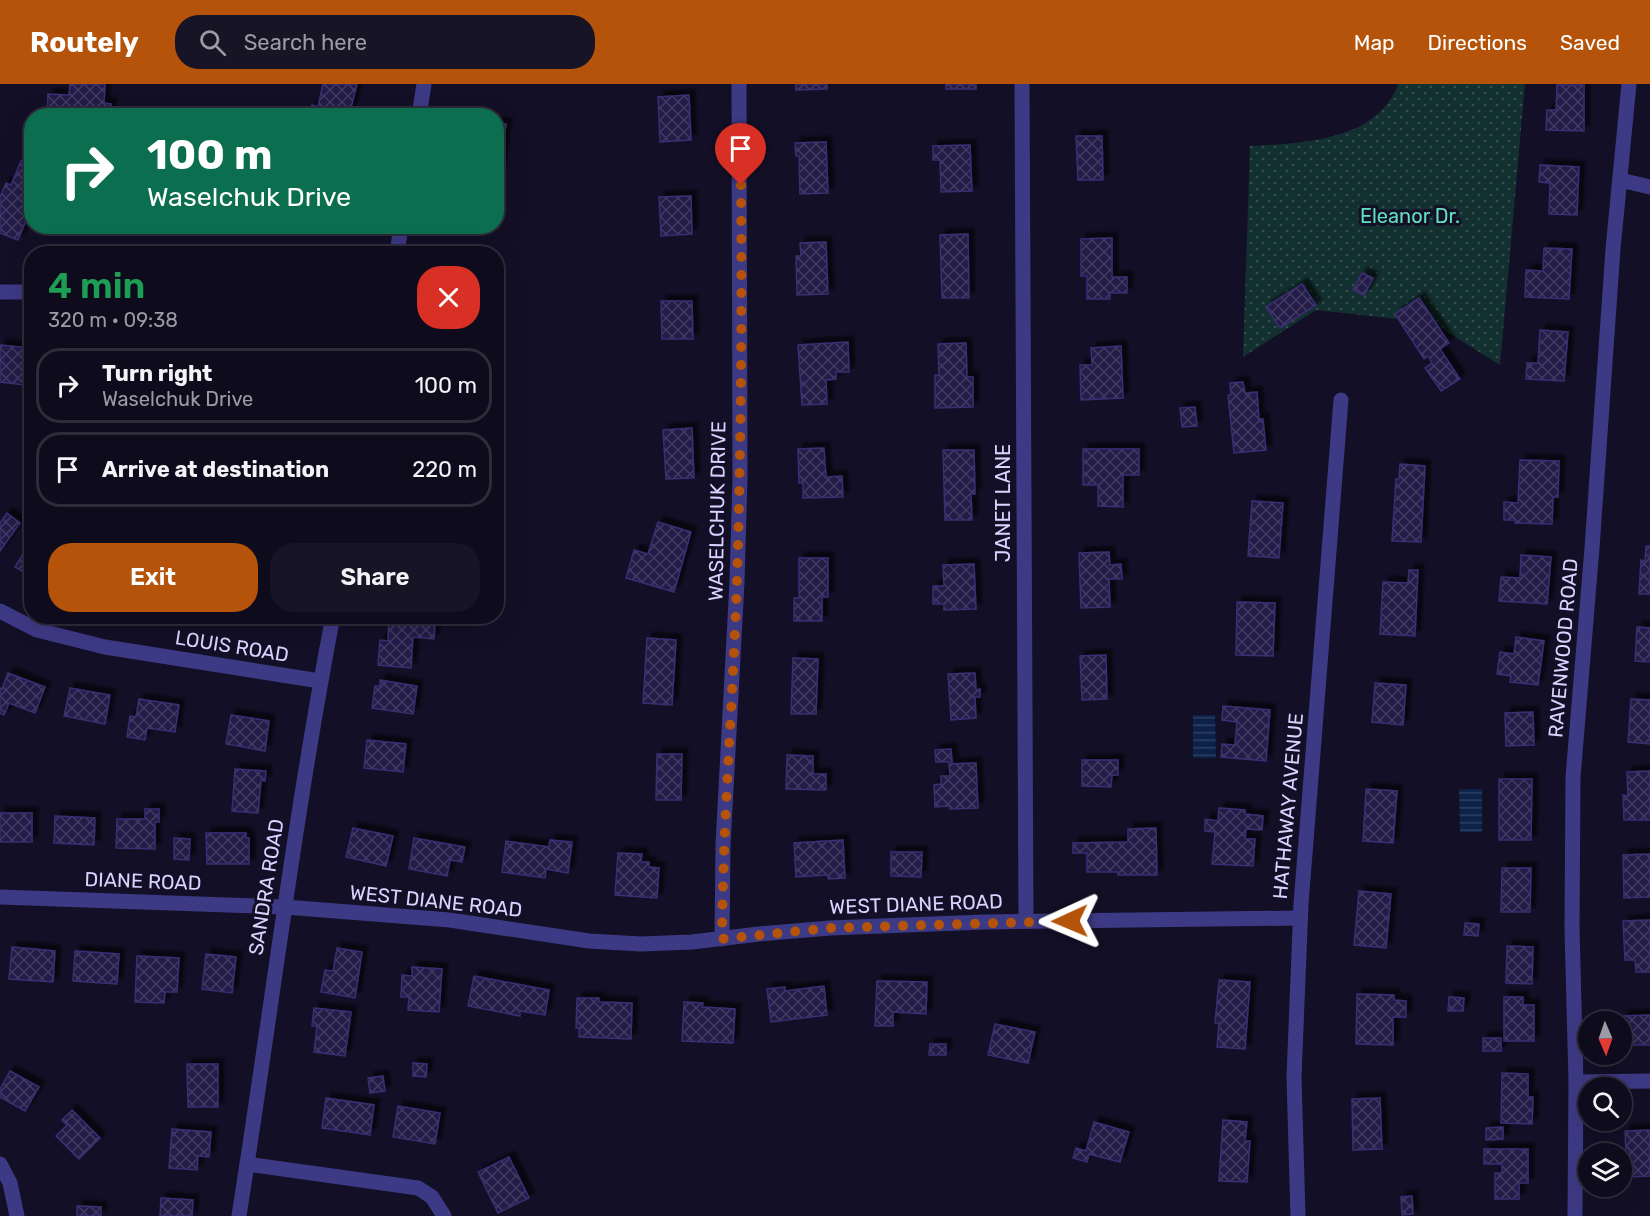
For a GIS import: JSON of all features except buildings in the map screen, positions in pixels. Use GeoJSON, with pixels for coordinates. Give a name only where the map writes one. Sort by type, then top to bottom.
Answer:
{"type":"FeatureCollection","features":[{"type":"Feature","properties":{"kind":"street"},"geometry":{"type":"LineString","coordinates":[[420,108],[424,84]]}},
{"type":"Feature","properties":{"kind":"street","name":"WASELCHUK DRIVE"},"geometry":{"type":"LineString","coordinates":[[722,939],[723,845],[735,626],[740,479],[739,84]]}},
{"type":"Feature","properties":{"kind":"street","name":"JANET LANE"},"geometry":{"type":"LineString","coordinates":[[1022,84],[1026,921]]}},
{"type":"Feature","properties":{"kind":"street","name":"RAVENWOOD ROAD"},"geometry":{"type":"LineString","coordinates":[[1575,1216],[1573,777],[1613,249],[1629,84]]}},
{"type":"Feature","properties":{"kind":"street"},"geometry":{"type":"LineString","coordinates":[[1620,180],[1650,188]]}},
{"type":"Feature","properties":{"kind":"street"},"geometry":{"type":"LineString","coordinates":[[0,292],[24,292]]}},
{"type":"Feature","properties":{"kind":"street","name":"HATHAWAY AVENUE"},"geometry":{"type":"LineString","coordinates":[[1298,1216],[1294,1077],[1300,918],[1341,400]]}},
{"type":"Feature","properties":{"kind":"street","name":"LOUIS ROAD"},"geometry":{"type":"LineString","coordinates":[[0,611],[24,623]]}},
{"type":"Feature","properties":{"kind":"street","name":"LOUIS ROAD"},"geometry":{"type":"LineString","coordinates":[[25,624],[37,630],[96,645],[320,681]]}},
{"type":"Feature","properties":{"kind":"street","name":"SANDRA ROAD"},"geometry":{"type":"LineString","coordinates":[[239,1216],[320,681],[331,624]]}},
{"type":"Feature","properties":{"kind":"street","name":"DIANE ROAD"},"geometry":{"type":"LineString","coordinates":[[0,897],[285,907]]}},
{"type":"Feature","properties":{"kind":"street","name":"WEST DIANE ROAD"},"geometry":{"type":"LineString","coordinates":[[285,907],[450,920],[620,944],[663,944],[830,928],[1026,921],[1300,918]]}},
{"type":"Feature","properties":{"kind":"street"},"geometry":{"type":"LineString","coordinates":[[1576,1082],[1650,1081]]}},
{"type":"Feature","properties":{"kind":"street"},"geometry":{"type":"LineString","coordinates":[[0,1164],[10,1183],[17,1216]]}},
{"type":"Feature","properties":{"kind":"street"},"geometry":{"type":"LineString","coordinates":[[247,1164],[418,1188],[432,1197],[444,1216]]}},
{"type":"Feature","properties":{"kind":"green space","name":"Eleanor Dr."},"geometry":{"type":"Polygon","coordinates":[[[1398,84],[1525,84],[1500,365],[1433,323],[1316,310],[1243,357],[1250,146],[1314,140],[1335,136],[1355,128],[1373,118],[1388,103],[1398,84]]]}},
{"type":"Feature","properties":{"kind":"water"},"geometry":{"type":"Polygon","coordinates":[[[1193,715],[1215,715],[1216,758],[1193,758],[1193,715]]]}},
{"type":"Feature","properties":{"kind":"water"},"geometry":{"type":"Polygon","coordinates":[[[1459,789],[1482,789],[1482,832],[1460,832],[1459,789]]]}},
{"type":"Feature","properties":{"kind":"route"},"geometry":{"type":"LineString","coordinates":[[741,185],[740,479],[735,626],[723,845],[722,939],[830,928],[1070,921]]}}]}
